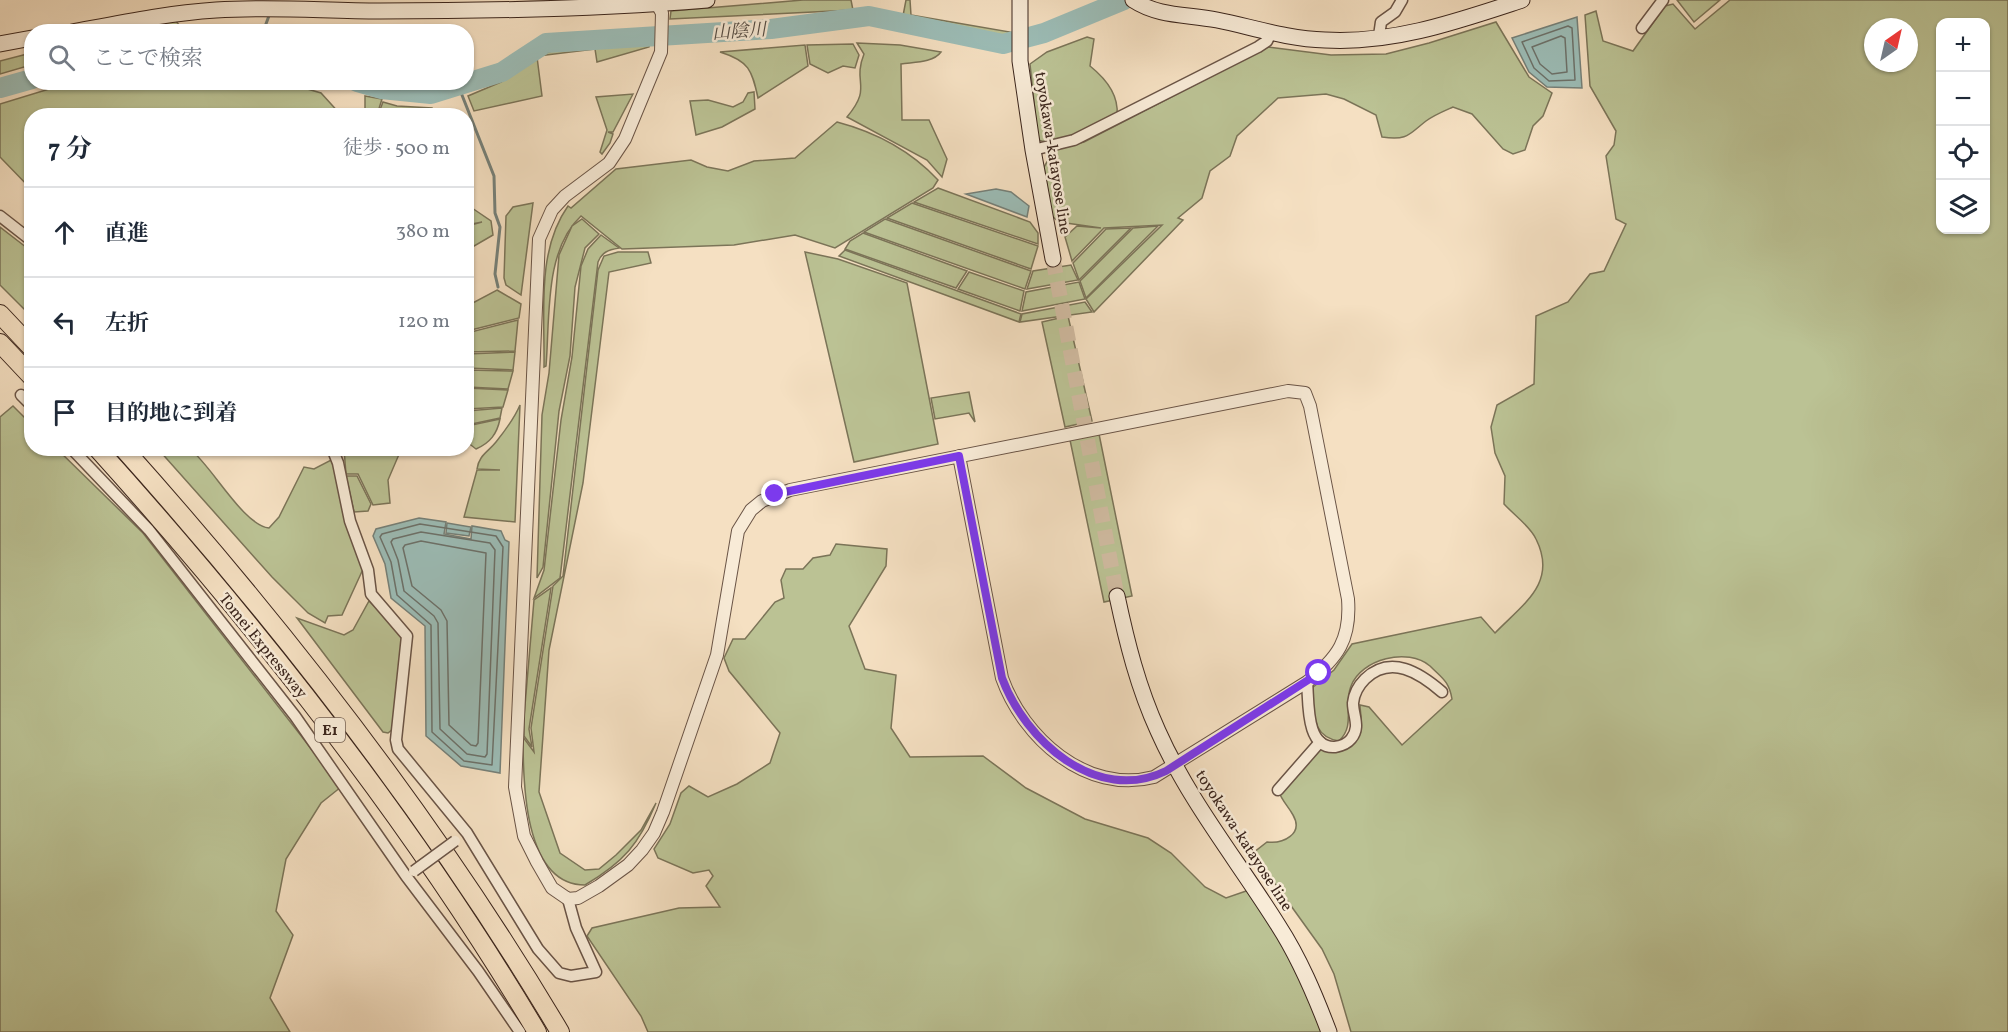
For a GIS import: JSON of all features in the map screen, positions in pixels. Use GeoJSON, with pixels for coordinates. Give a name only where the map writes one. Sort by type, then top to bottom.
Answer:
{"type":"FeatureCollection","features":[{"type":"Feature","properties":{"kind":"highway"},"geometry":{"type":"LineString","coordinates":[[0,314],[24,340]]}},
{"type":"Feature","properties":{"kind":"highway"},"geometry":{"type":"LineString","coordinates":[[0,343],[24,368]]}},
{"type":"Feature","properties":{"kind":"highway","name":"Tomei Expressway"},"geometry":{"type":"LineString","coordinates":[[104,456],[233,605],[310,703],[455,903],[537,1032]]}},
{"type":"Feature","properties":{"kind":"highway","name":"Tomei Expressway"},"geometry":{"type":"LineString","coordinates":[[130,456],[247,592],[327,692],[476,901],[560,1032]]}},
{"type":"Feature","properties":{"kind":"main road"},"geometry":{"type":"LineString","coordinates":[[119,24],[184,13],[269,4],[307,11],[479,11],[659,9],[707,0]]}},
{"type":"Feature","properties":{"kind":"main road","name":"toyokawa-katayose line"},"geometry":{"type":"LineString","coordinates":[[1020,0],[1022,24],[1020,61],[1032,150],[1053,259]]}},
{"type":"Feature","properties":{"kind":"main road"},"geometry":{"type":"LineString","coordinates":[[1133,0],[1147,9],[1208,18],[1271,33],[1325,40],[1420,32],[1522,0]]}},
{"type":"Feature","properties":{"kind":"main road"},"geometry":{"type":"LineString","coordinates":[[0,44],[24,40]]}},
{"type":"Feature","properties":{"kind":"main road","name":"toyokawa-katayose line"},"geometry":{"type":"LineString","coordinates":[[1118,596],[1131,661],[1144,700],[1203,812],[1280,926],[1309,981],[1329,1032]]}},
{"type":"Feature","properties":{"kind":"street"},"geometry":{"type":"LineString","coordinates":[[1379,36],[1382,22],[1395,12],[1402,0]]}},
{"type":"Feature","properties":{"kind":"street"},"geometry":{"type":"LineString","coordinates":[[1642,28],[1663,0]]}},
{"type":"Feature","properties":{"kind":"street"},"geometry":{"type":"LineString","coordinates":[[335,456],[350,521],[368,570],[371,594],[407,636],[396,740],[398,749],[467,833],[538,949],[559,973],[571,976],[596,972],[576,928],[568,899],[552,888],[532,854],[520,819],[515,786],[539,239],[552,210],[565,196],[609,163],[629,129],[662,45],[659,9]]}},
{"type":"Feature","properties":{"kind":"street"},"geometry":{"type":"LineString","coordinates":[[1032,150],[1083,135],[1258,47],[1267,41],[1271,33]]}},
{"type":"Feature","properties":{"kind":"street"},"geometry":{"type":"LineString","coordinates":[[0,216],[24,235]]}},
{"type":"Feature","properties":{"kind":"street"},"geometry":{"type":"LineString","coordinates":[[568,899],[578,898],[628,865],[654,832],[717,655],[728,603],[738,531],[752,510],[775,494],[959,456],[1288,391],[1305,393],[1317,440],[1348,599],[1347,631],[1337,654],[1330,664],[1307,682],[1177,765],[1154,777],[1139,781],[1110,779],[1064,759],[1048,748],[1026,724],[1008,694],[1002,678],[959,456]]}},
{"type":"Feature","properties":{"kind":"street"},"geometry":{"type":"LineString","coordinates":[[21,395],[24,398]]}},
{"type":"Feature","properties":{"kind":"street"},"geometry":{"type":"LineString","coordinates":[[79,456],[148,530],[295,716],[410,873],[520,1032]]}},
{"type":"Feature","properties":{"kind":"street"},"geometry":{"type":"LineString","coordinates":[[1307,682],[1313,734],[1320,742],[1331,747],[1342,746],[1352,738],[1357,725],[1353,702],[1358,686],[1369,676],[1385,667],[1400,667],[1416,672],[1442,692]]}},
{"type":"Feature","properties":{"kind":"street"},"geometry":{"type":"LineString","coordinates":[[1278,790],[1320,742]]}},
{"type":"Feature","properties":{"kind":"street"},"geometry":{"type":"LineString","coordinates":[[410,873],[467,833]]}},
{"type":"Feature","properties":{"kind":"green space"},"geometry":{"type":"Polygon","coordinates":[[[803,0],[851,0],[853,10],[670,19],[671,11],[803,0]]]}},
{"type":"Feature","properties":{"kind":"green space"},"geometry":{"type":"Polygon","coordinates":[[[906,0],[910,0],[911,15],[1010,32],[1009,40],[993,39],[902,21],[906,0]]]}},
{"type":"Feature","properties":{"kind":"green space"},"geometry":{"type":"Polygon","coordinates":[[[1677,0],[1720,0],[1694,22],[1677,0]]]}},
{"type":"Feature","properties":{"kind":"green space"},"geometry":{"type":"Polygon","coordinates":[[[1730,0],[2008,0],[2008,1032],[1351,1032],[1334,974],[1322,949],[1253,853],[1267,842],[1285,839],[1294,832],[1296,822],[1278,790],[1321,748],[1335,752],[1352,744],[1361,725],[1360,705],[1369,707],[1402,745],[1452,699],[1444,680],[1421,660],[1410,657],[1386,659],[1364,669],[1356,677],[1349,693],[1347,728],[1339,741],[1330,738],[1323,734],[1316,722],[1312,688],[1334,670],[1352,644],[1481,617],[1495,633],[1526,602],[1540,580],[1543,568],[1542,554],[1536,539],[1504,504],[1505,476],[1495,453],[1491,427],[1497,405],[1534,384],[1536,316],[1568,302],[1590,274],[1604,271],[1626,224],[1616,219],[1606,156],[1614,145],[1616,131],[1590,86],[1585,15],[1596,11],[1603,41],[1633,51],[1665,6],[1673,4],[1695,29],[1730,0]]]}},
{"type":"Feature","properties":{"kind":"green space"},"geometry":{"type":"Polygon","coordinates":[[[176,21],[178,24],[160,24],[176,21]]]}},
{"type":"Feature","properties":{"kind":"green space"},"geometry":{"type":"Polygon","coordinates":[[[1496,22],[1529,77],[1552,93],[1543,116],[1533,126],[1525,150],[1513,154],[1503,149],[1472,114],[1453,107],[1429,119],[1403,137],[1391,138],[1382,137],[1376,115],[1344,99],[1326,94],[1278,98],[1237,136],[1230,156],[1210,171],[1202,198],[1178,218],[1183,220],[1094,312],[1086,299],[1162,225],[1104,228],[1072,261],[1065,237],[1077,226],[1101,228],[1059,222],[1052,216],[1044,167],[1054,150],[1084,142],[1268,47],[1331,55],[1386,54],[1496,22]]]}},
{"type":"Feature","properties":{"kind":"green space"},"geometry":{"type":"Polygon","coordinates":[[[1087,37],[1094,39],[1090,66],[1110,87],[1116,100],[1117,115],[1068,139],[1047,142],[1038,140],[1030,64],[1047,52],[1087,37]]]}},
{"type":"Feature","properties":{"kind":"green space"},"geometry":{"type":"Polygon","coordinates":[[[650,40],[649,47],[597,62],[595,49],[538,56],[563,47],[650,40]]]}},
{"type":"Feature","properties":{"kind":"green space"},"geometry":{"type":"Polygon","coordinates":[[[857,43],[900,45],[941,52],[928,60],[901,64],[902,120],[929,120],[947,159],[942,177],[927,160],[847,117],[855,107],[861,91],[860,72],[864,54],[857,43]]]}},
{"type":"Feature","properties":{"kind":"green space"},"geometry":{"type":"Polygon","coordinates":[[[853,44],[859,55],[855,68],[843,66],[828,73],[810,64],[807,45],[853,44]]]}},
{"type":"Feature","properties":{"kind":"green space"},"geometry":{"type":"Polygon","coordinates":[[[805,45],[808,66],[758,98],[754,80],[748,68],[730,55],[720,52],[805,45]]]}},
{"type":"Feature","properties":{"kind":"green space"},"geometry":{"type":"Polygon","coordinates":[[[24,55],[24,67],[0,74],[0,61],[24,55]]]}},
{"type":"Feature","properties":{"kind":"green space"},"geometry":{"type":"Polygon","coordinates":[[[537,57],[542,96],[474,111],[468,96],[501,82],[537,57]]]}},
{"type":"Feature","properties":{"kind":"green space"},"geometry":{"type":"Polygon","coordinates":[[[46,90],[311,90],[321,93],[335,108],[24,108],[24,182],[0,157],[0,104],[46,90]]]}},
{"type":"Feature","properties":{"kind":"green space"},"geometry":{"type":"Polygon","coordinates":[[[754,92],[755,109],[722,127],[696,135],[690,101],[708,100],[733,107],[743,102],[748,93],[754,92]]]}},
{"type":"Feature","properties":{"kind":"green space"},"geometry":{"type":"Polygon","coordinates":[[[633,94],[613,132],[608,132],[613,134],[602,154],[600,152],[607,130],[596,97],[633,94]]]}},
{"type":"Feature","properties":{"kind":"green space"},"geometry":{"type":"Polygon","coordinates":[[[365,96],[382,99],[379,108],[365,108],[365,96]]]}},
{"type":"Feature","properties":{"kind":"green space"},"geometry":{"type":"Polygon","coordinates":[[[383,102],[397,106],[432,108],[381,108],[383,102]]]}},
{"type":"Feature","properties":{"kind":"green space"},"geometry":{"type":"Polygon","coordinates":[[[837,122],[879,137],[916,160],[938,180],[933,188],[835,248],[795,235],[734,245],[622,249],[581,216],[569,230],[560,247],[555,266],[549,307],[546,366],[544,367],[544,284],[547,263],[558,224],[568,206],[571,208],[616,169],[691,160],[707,167],[728,171],[754,161],[795,158],[837,122]]]}},
{"type":"Feature","properties":{"kind":"green space"},"geometry":{"type":"Polygon","coordinates":[[[938,188],[1030,222],[1038,233],[1038,244],[914,202],[938,188]]]}},
{"type":"Feature","properties":{"kind":"green space"},"geometry":{"type":"Polygon","coordinates":[[[533,203],[521,295],[506,285],[504,278],[506,216],[513,207],[533,203]]]}},
{"type":"Feature","properties":{"kind":"green space"},"geometry":{"type":"Polygon","coordinates":[[[912,203],[1038,246],[1031,269],[887,218],[912,203]]]}},
{"type":"Feature","properties":{"kind":"green space"},"geometry":{"type":"Polygon","coordinates":[[[474,209],[491,221],[493,235],[474,246],[474,224],[482,222],[474,224],[474,209]]]}},
{"type":"Feature","properties":{"kind":"green space"},"geometry":{"type":"Polygon","coordinates":[[[582,219],[599,234],[585,248],[575,287],[570,356],[559,411],[543,567],[537,578],[542,415],[549,373],[559,255],[572,226],[582,219]]]}},
{"type":"Feature","properties":{"kind":"green space"},"geometry":{"type":"Polygon","coordinates":[[[885,219],[1031,271],[1025,289],[864,232],[885,219]]]}},
{"type":"Feature","properties":{"kind":"green space"},"geometry":{"type":"Polygon","coordinates":[[[1158,226],[1086,298],[1080,281],[1133,228],[1158,226]]]}},
{"type":"Feature","properties":{"kind":"green space"},"geometry":{"type":"Polygon","coordinates":[[[0,227],[24,246],[24,309],[0,285],[0,227]]]}},
{"type":"Feature","properties":{"kind":"green space"},"geometry":{"type":"Polygon","coordinates":[[[1131,228],[1079,280],[1073,263],[1106,229],[1131,228]]]}},
{"type":"Feature","properties":{"kind":"green space"},"geometry":{"type":"Polygon","coordinates":[[[863,233],[967,271],[956,288],[845,249],[850,241],[863,233]]]}},
{"type":"Feature","properties":{"kind":"green space"},"geometry":{"type":"Polygon","coordinates":[[[601,235],[619,248],[606,252],[598,262],[560,578],[534,598],[544,570],[561,420],[572,357],[581,266],[588,249],[601,235]]]}},
{"type":"Feature","properties":{"kind":"green space"},"geometry":{"type":"Polygon","coordinates":[[[845,250],[1021,314],[1019,322],[839,256],[845,250]]]}},
{"type":"Feature","properties":{"kind":"green space"},"geometry":{"type":"Polygon","coordinates":[[[618,252],[648,252],[651,263],[609,272],[583,483],[549,650],[539,792],[560,853],[585,870],[599,869],[616,855],[641,830],[656,803],[643,830],[629,851],[599,877],[585,885],[565,880],[549,868],[538,849],[526,802],[523,737],[534,752],[531,728],[553,586],[563,576],[598,270],[604,256],[618,252]]]}},
{"type":"Feature","properties":{"kind":"green space"},"geometry":{"type":"Polygon","coordinates":[[[805,252],[838,259],[907,283],[938,444],[854,462],[805,252]]]}},
{"type":"Feature","properties":{"kind":"green space"},"geometry":{"type":"Polygon","coordinates":[[[1071,265],[1078,280],[1027,289],[1033,271],[1071,265]]]}},
{"type":"Feature","properties":{"kind":"green space"},"geometry":{"type":"Polygon","coordinates":[[[969,272],[1024,291],[1020,311],[958,289],[969,272]]]}},
{"type":"Feature","properties":{"kind":"green space"},"geometry":{"type":"Polygon","coordinates":[[[1079,282],[1085,299],[1022,311],[1026,292],[1079,282]]]}},
{"type":"Feature","properties":{"kind":"green space"},"geometry":{"type":"Polygon","coordinates":[[[497,290],[521,304],[519,318],[474,329],[474,302],[497,290]]]}},
{"type":"Feature","properties":{"kind":"green space"},"geometry":{"type":"Polygon","coordinates":[[[1085,302],[1092,312],[1020,322],[1022,314],[1085,302]]]}},
{"type":"Feature","properties":{"kind":"green space"},"geometry":{"type":"Polygon","coordinates":[[[1068,316],[1092,421],[1065,427],[1042,322],[1068,316]]]}},
{"type":"Feature","properties":{"kind":"green space"},"geometry":{"type":"Polygon","coordinates":[[[518,320],[515,351],[474,352],[474,331],[518,320]]]}},
{"type":"Feature","properties":{"kind":"green space"},"geometry":{"type":"Polygon","coordinates":[[[515,352],[513,370],[474,368],[474,354],[515,352]]]}},
{"type":"Feature","properties":{"kind":"green space"},"geometry":{"type":"Polygon","coordinates":[[[474,370],[513,371],[508,389],[474,387],[474,370]]]}},
{"type":"Feature","properties":{"kind":"green space"},"geometry":{"type":"Polygon","coordinates":[[[474,388],[508,390],[503,407],[474,409],[474,388]]]}},
{"type":"Feature","properties":{"kind":"green space"},"geometry":{"type":"Polygon","coordinates":[[[969,392],[975,422],[969,413],[935,419],[931,398],[969,392]]]}},
{"type":"Feature","properties":{"kind":"green space"},"geometry":{"type":"Polygon","coordinates":[[[520,405],[515,522],[464,517],[477,470],[500,470],[477,469],[480,460],[502,434],[520,405]]]}},
{"type":"Feature","properties":{"kind":"green space"},"geometry":{"type":"Polygon","coordinates":[[[13,406],[24,417],[24,456],[64,456],[143,533],[341,787],[321,803],[286,859],[276,911],[293,935],[270,998],[290,1032],[0,1032],[0,417],[13,406]]]}},
{"type":"Feature","properties":{"kind":"green space"},"geometry":{"type":"Polygon","coordinates":[[[502,408],[500,418],[474,424],[474,410],[502,408]]]}},
{"type":"Feature","properties":{"kind":"green space"},"geometry":{"type":"Polygon","coordinates":[[[500,419],[495,434],[476,449],[474,447],[474,425],[500,419]]]}},
{"type":"Feature","properties":{"kind":"green space"},"geometry":{"type":"Polygon","coordinates":[[[1099,434],[1132,596],[1104,602],[1070,440],[1099,434]]]}},
{"type":"Feature","properties":{"kind":"green space"},"geometry":{"type":"Polygon","coordinates":[[[164,456],[198,456],[238,506],[249,517],[269,528],[279,517],[304,467],[314,469],[333,459],[364,567],[342,615],[328,616],[325,623],[308,613],[272,577],[164,456]]]}},
{"type":"Feature","properties":{"kind":"green space"},"geometry":{"type":"Polygon","coordinates":[[[345,456],[398,456],[388,480],[390,503],[373,505],[358,474],[346,474],[345,456]]]}},
{"type":"Feature","properties":{"kind":"green space"},"geometry":{"type":"Polygon","coordinates":[[[346,476],[357,476],[371,504],[368,511],[354,512],[346,476]]]}},
{"type":"Feature","properties":{"kind":"green space"},"geometry":{"type":"Polygon","coordinates":[[[836,544],[887,549],[886,566],[849,626],[865,669],[896,675],[891,728],[910,757],[983,756],[1026,788],[1085,819],[1148,838],[1171,853],[1205,887],[1226,898],[1252,889],[1334,1032],[648,1032],[641,1016],[587,936],[592,928],[679,908],[720,907],[706,886],[713,876],[709,870],[693,873],[658,858],[654,849],[670,824],[681,793],[689,786],[708,797],[737,784],[770,763],[780,733],[729,671],[724,658],[733,639],[745,639],[775,602],[784,598],[781,580],[786,569],[803,569],[813,558],[830,555],[836,544]]]}},
{"type":"Feature","properties":{"kind":"green space"},"geometry":{"type":"Polygon","coordinates":[[[551,588],[529,729],[532,747],[524,736],[524,717],[534,600],[551,588]]]}},
{"type":"Feature","properties":{"kind":"green space"},"geometry":{"type":"Polygon","coordinates":[[[369,601],[398,629],[403,639],[393,729],[388,733],[383,732],[297,618],[344,635],[353,630],[369,601]]]}},
{"type":"Feature","properties":{"kind":"water"},"geometry":{"type":"Polygon","coordinates":[[[1577,17],[1582,88],[1547,87],[1529,72],[1512,38],[1577,17]]]}},
{"type":"Feature","properties":{"kind":"water"},"geometry":{"type":"Polygon","coordinates":[[[996,189],[1011,192],[1029,206],[1027,217],[966,194],[996,189]]]}},
{"type":"Feature","properties":{"kind":"water"},"geometry":{"type":"Polygon","coordinates":[[[419,518],[446,522],[444,534],[471,539],[472,526],[501,531],[505,540],[509,542],[500,773],[461,766],[426,736],[425,626],[391,598],[385,564],[373,536],[376,529],[419,518]]]}},
{"type":"Feature","properties":{"kind":"water"},"geometry":{"type":"Polygon","coordinates":[[[447,523],[471,527],[469,536],[446,533],[447,523]]]}},
{"type":"Feature","properties":{"kind":"waterway","name":"山陰川"},"geometry":{"type":"LineString","coordinates":[[474,81],[502,72],[546,43],[771,29],[869,16],[1003,44],[1044,33],[1124,0]]}},
{"type":"Feature","properties":{"kind":"waterway"},"geometry":{"type":"LineString","coordinates":[[266,24],[270,13]]}},
{"type":"Feature","properties":{"kind":"waterway","name":"山陰川"},"geometry":{"type":"LineString","coordinates":[[0,88],[24,81]]}},
{"type":"Feature","properties":{"kind":"waterway","name":"山陰川"},"geometry":{"type":"LineString","coordinates":[[391,90],[431,94],[444,90]]}},
{"type":"Feature","properties":{"kind":"waterway"},"geometry":{"type":"LineString","coordinates":[[460,90],[467,108]]}},
{"type":"Feature","properties":{"kind":"waterway"},"geometry":{"type":"LineString","coordinates":[[474,125],[494,176],[495,213],[500,227],[495,274],[498,287]]}},
{"type":"Feature","properties":{"kind":"tunnel"},"geometry":{"type":"LineString","coordinates":[[1053,259],[1117,596]]}},
{"type":"Feature","properties":{"kind":"route"},"geometry":{"type":"LineString","coordinates":[[775,494],[959,456],[1002,678],[1008,694],[1026,724],[1048,748],[1081,768],[1110,779],[1139,781],[1166,771],[1319,673]]}}]}
